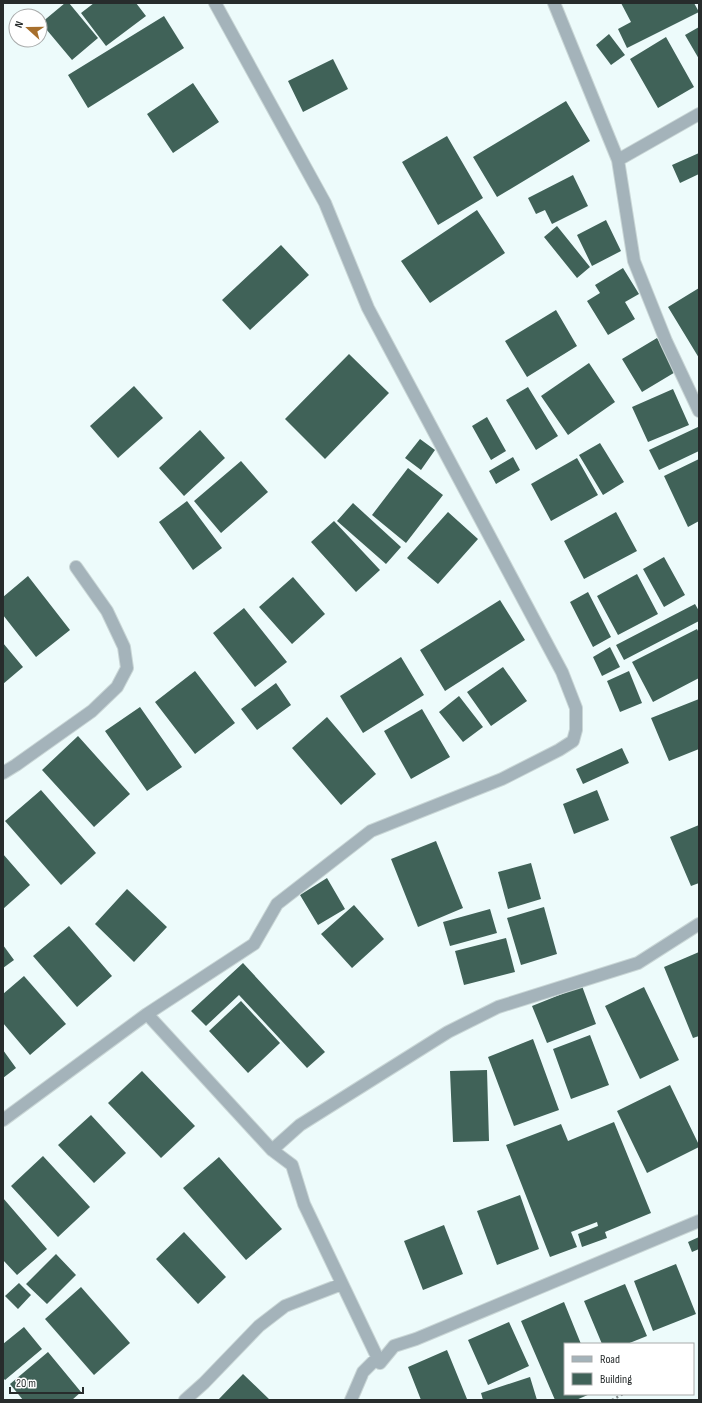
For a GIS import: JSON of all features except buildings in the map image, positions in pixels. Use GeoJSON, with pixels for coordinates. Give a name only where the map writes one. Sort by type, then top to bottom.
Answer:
{"type":"FeatureCollection","features":[{"type":"Feature","properties":{"kind":"street"},"geometry":{"type":"LineString","coordinates":[[3,1120],[147,1014],[254,944],[277,904],[371,831],[502,779],[559,750],[573,741],[576,730],[576,708],[562,672],[368,308],[325,203],[215,3]]}},
{"type":"Feature","properties":{"kind":"street"},"geometry":{"type":"LineString","coordinates":[[554,3],[618,160],[634,261],[666,341],[699,411]]}},
{"type":"Feature","properties":{"kind":"street"},"geometry":{"type":"LineString","coordinates":[[618,160],[699,114]]}},
{"type":"Feature","properties":{"kind":"street"},"geometry":{"type":"LineString","coordinates":[[3,773],[92,711],[117,687],[127,668],[124,647],[107,611],[76,567]]}},
{"type":"Feature","properties":{"kind":"street"},"geometry":{"type":"LineString","coordinates":[[272,1150],[300,1125],[448,1032],[498,1007],[638,963],[699,924]]}},
{"type":"Feature","properties":{"kind":"street"},"geometry":{"type":"LineString","coordinates":[[147,1014],[272,1150],[292,1165],[304,1204],[380,1363]]}},
{"type":"Feature","properties":{"kind":"street"},"geometry":{"type":"LineString","coordinates":[[380,1363],[394,1346],[416,1339],[699,1221]]}},
{"type":"Feature","properties":{"kind":"street"},"geometry":{"type":"LineString","coordinates":[[185,1400],[204,1383],[259,1326],[285,1306],[342,1284]]}},
{"type":"Feature","properties":{"kind":"street"},"geometry":{"type":"LineString","coordinates":[[351,1400],[363,1372],[376,1359],[380,1363]]}},
{"type":"Feature","properties":{"kind":"path"},"geometry":{"type":"LineString","coordinates":[[612,1400],[621,1395]]}}]}
